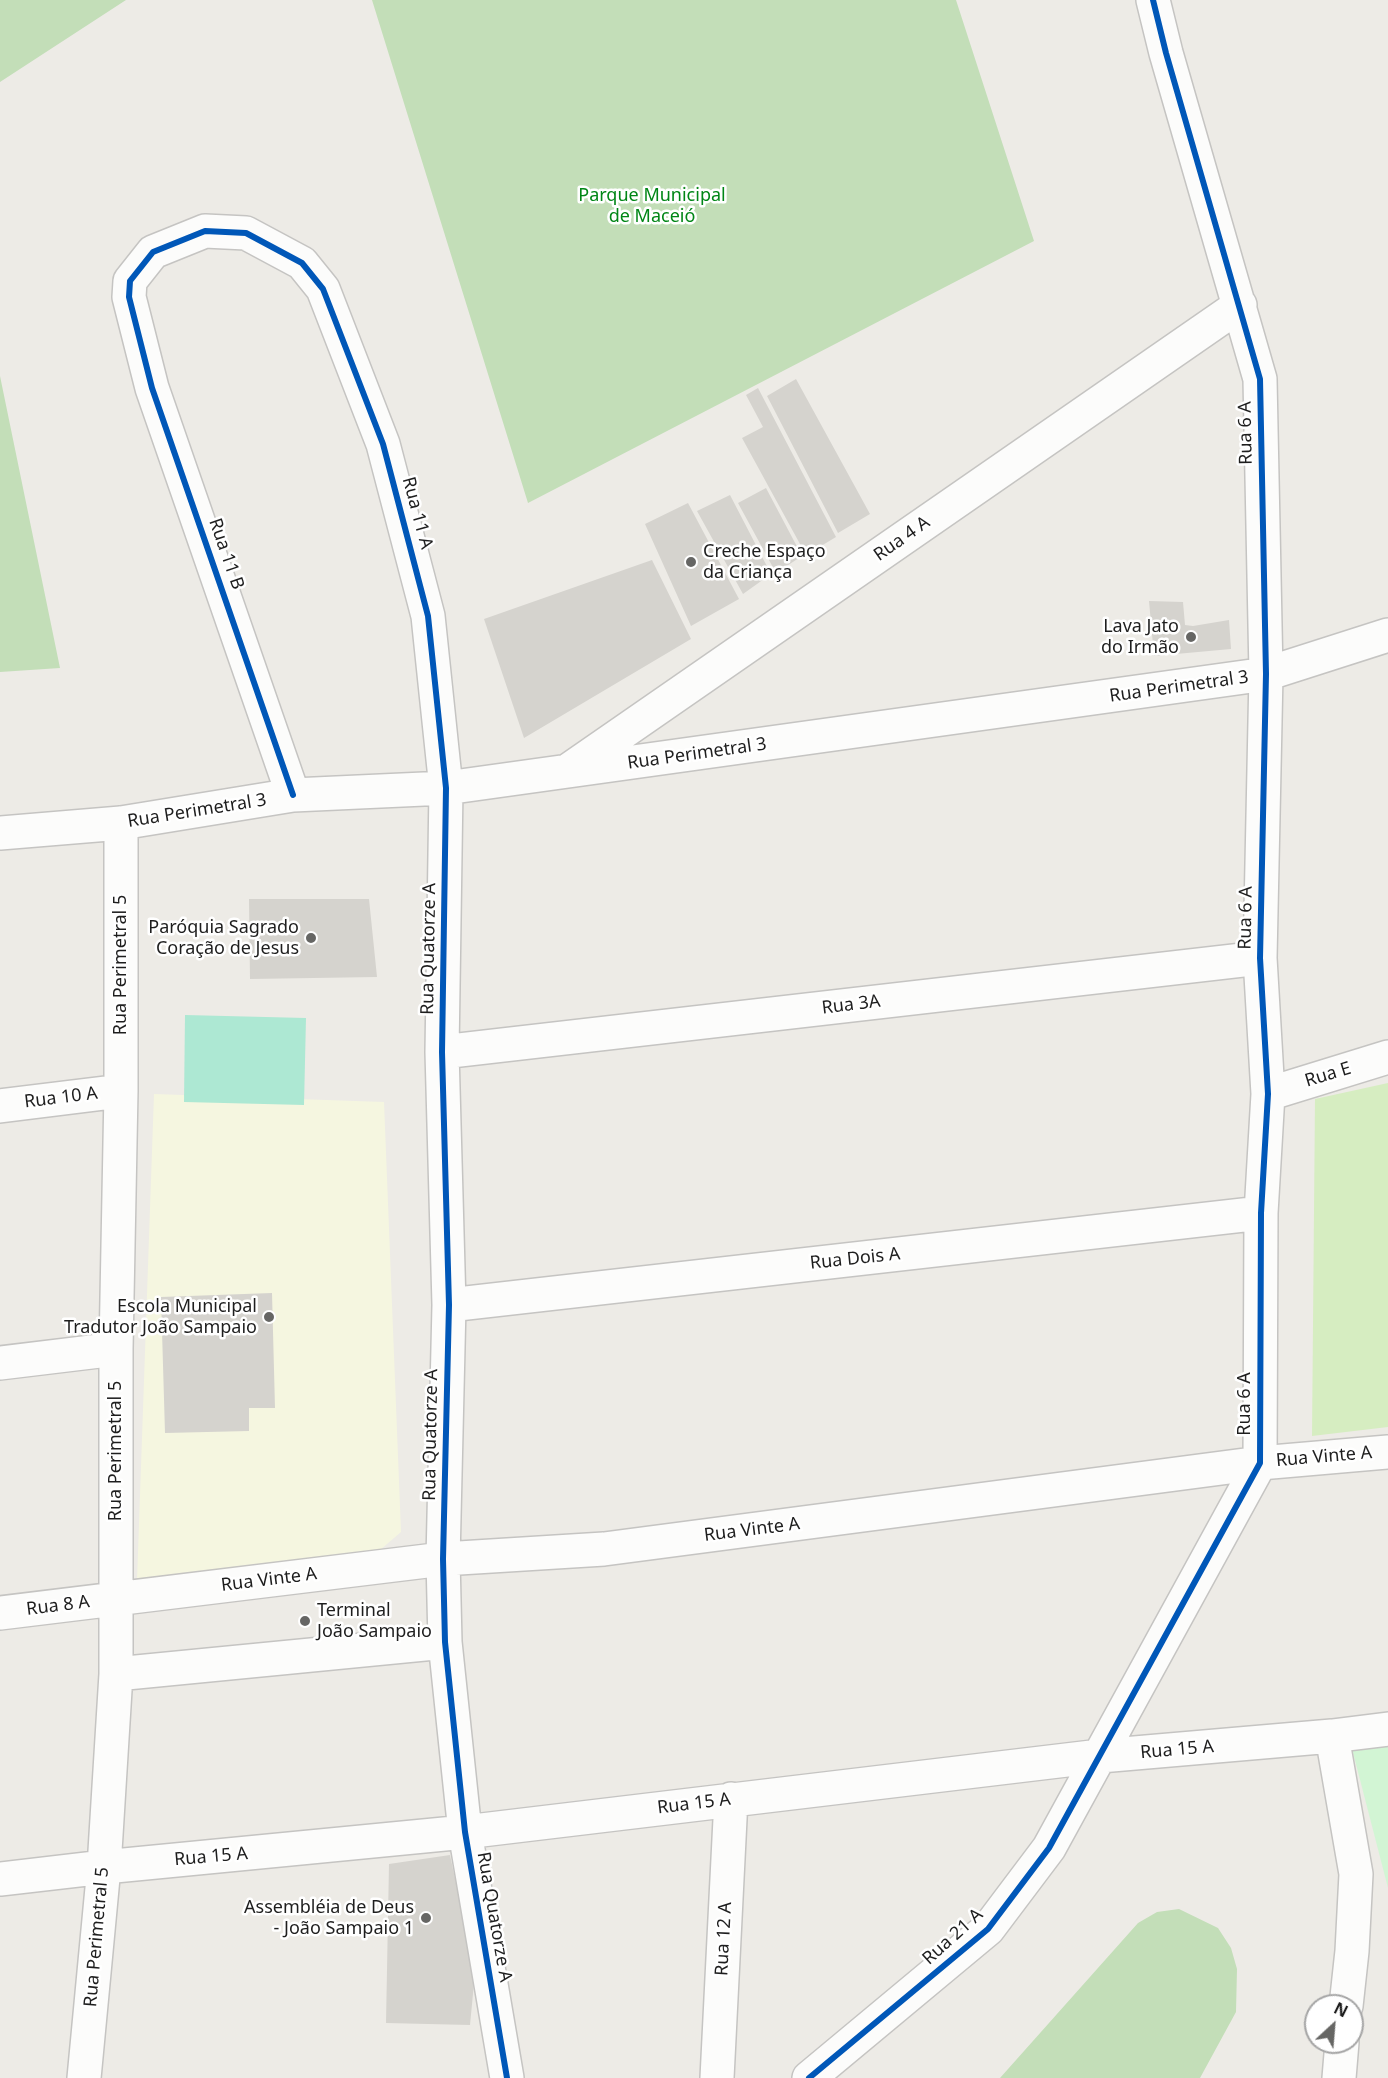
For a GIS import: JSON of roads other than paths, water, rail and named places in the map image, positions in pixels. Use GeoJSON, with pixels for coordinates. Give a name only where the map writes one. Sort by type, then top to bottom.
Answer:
{"type":"FeatureCollection","features":[{"type":"Feature","properties":{"kind":"street","name":"Rua 6 A"},"geometry":{"type":"LineString","coordinates":[[1100,1756],[1260,1463],[1261,1213],[1268,1094],[1260,958],[1266,674],[1260,379],[1153,0]]}},
{"type":"Feature","properties":{"kind":"street","name":"Rua 11 B"},"geometry":{"type":"LineString","coordinates":[[293,795],[152,388],[129,297],[130,281],[153,252],[205,231],[246,232],[302,262]]}},
{"type":"Feature","properties":{"kind":"street","name":"Rua 11 A"},"geometry":{"type":"LineString","coordinates":[[302,262],[323,289],[383,444],[428,616],[446,788]]}},
{"type":"Feature","properties":{"kind":"street","name":"Rua 4 A"},"geometry":{"type":"LineString","coordinates":[[564,773],[1240,306]]}},
{"type":"Feature","properties":{"kind":"street","name":"Rua Perimetral 3"},"geometry":{"type":"LineString","coordinates":[[0,832],[121,823],[293,795],[446,788],[1266,674],[1388,635]]}},
{"type":"Feature","properties":{"kind":"street","name":"Rua Quatorze A"},"geometry":{"type":"LineString","coordinates":[[446,788],[442,1052],[450,1305],[443,1559],[446,1642],[465,1832],[507,2078]]}},
{"type":"Feature","properties":{"kind":"street","name":"Rua Perimetral 5"},"geometry":{"type":"LineString","coordinates":[[84,2078],[104,1867],[116,1674],[116,1349],[121,1091],[121,823]]}},
{"type":"Feature","properties":{"kind":"street","name":"Rua 3A"},"geometry":{"type":"LineString","coordinates":[[442,1052],[1260,958]]}},
{"type":"Feature","properties":{"kind":"street","name":"Rua E"},"geometry":{"type":"LineString","coordinates":[[1268,1094],[1388,1057]]}},
{"type":"Feature","properties":{"kind":"street","name":"Rua 10 A"},"geometry":{"type":"LineString","coordinates":[[0,1106],[121,1091]]}},
{"type":"Feature","properties":{"kind":"street","name":"Rua Dois A"},"geometry":{"type":"LineString","coordinates":[[450,1305],[1261,1213]]}},
{"type":"Feature","properties":{"kind":"street"},"geometry":{"type":"LineString","coordinates":[[0,1363],[116,1349]]}},
{"type":"Feature","properties":{"kind":"street","name":"Rua Vinte A"},"geometry":{"type":"LineString","coordinates":[[116,1598],[443,1559],[604,1550],[1260,1463],[1388,1452]]}},
{"type":"Feature","properties":{"kind":"street","name":"Rua 8 A"},"geometry":{"type":"LineString","coordinates":[[0,1613],[116,1598]]}},
{"type":"Feature","properties":{"kind":"street"},"geometry":{"type":"LineString","coordinates":[[116,1674],[446,1642]]}},
{"type":"Feature","properties":{"kind":"street","name":"Rua 15 A"},"geometry":{"type":"LineString","coordinates":[[0,1879],[465,1832],[1100,1756],[1388,1729]]}},
{"type":"Feature","properties":{"kind":"street"},"geometry":{"type":"LineString","coordinates":[[1332,1736],[1356,1874],[1347,1994]]}},
{"type":"Feature","properties":{"kind":"street","name":"Rua 21 A"},"geometry":{"type":"LineString","coordinates":[[809,2078],[988,1929],[1049,1848],[1100,1756]]}},
{"type":"Feature","properties":{"kind":"street","name":"Rua 12 A"},"geometry":{"type":"LineString","coordinates":[[717,2078],[731,1799]]}},
{"type":"Feature","properties":{"kind":"street"},"geometry":{"type":"LineString","coordinates":[[1339,2078],[1341,2054]]}},
{"type":"Feature","properties":{"kind":"place","name":"Creche Espaço da Criança"},"geometry":{"type":"Point","coordinates":[691,562]}},
{"type":"Feature","properties":{"kind":"place","name":"Lava Jato do Irmão"},"geometry":{"type":"Point","coordinates":[1191,637]}},
{"type":"Feature","properties":{"kind":"place","name":"Paróquia Sagrado Coração de Jesus"},"geometry":{"type":"Point","coordinates":[311,938]}},
{"type":"Feature","properties":{"kind":"place","name":"Escola Municipal Tradutor João Sampaio"},"geometry":{"type":"Point","coordinates":[269,1317]}},
{"type":"Feature","properties":{"kind":"place","name":"Terminal João Sampaio"},"geometry":{"type":"Point","coordinates":[305,1621]}},
{"type":"Feature","properties":{"kind":"place","name":"Assembléia de Deus - João Sampaio 1"},"geometry":{"type":"Point","coordinates":[426,1918]}},
{"type":"Feature","properties":{"kind":"park label","name":"Parque Municipal de Maceió"},"geometry":{"type":"Point","coordinates":[652,206]}}]}
